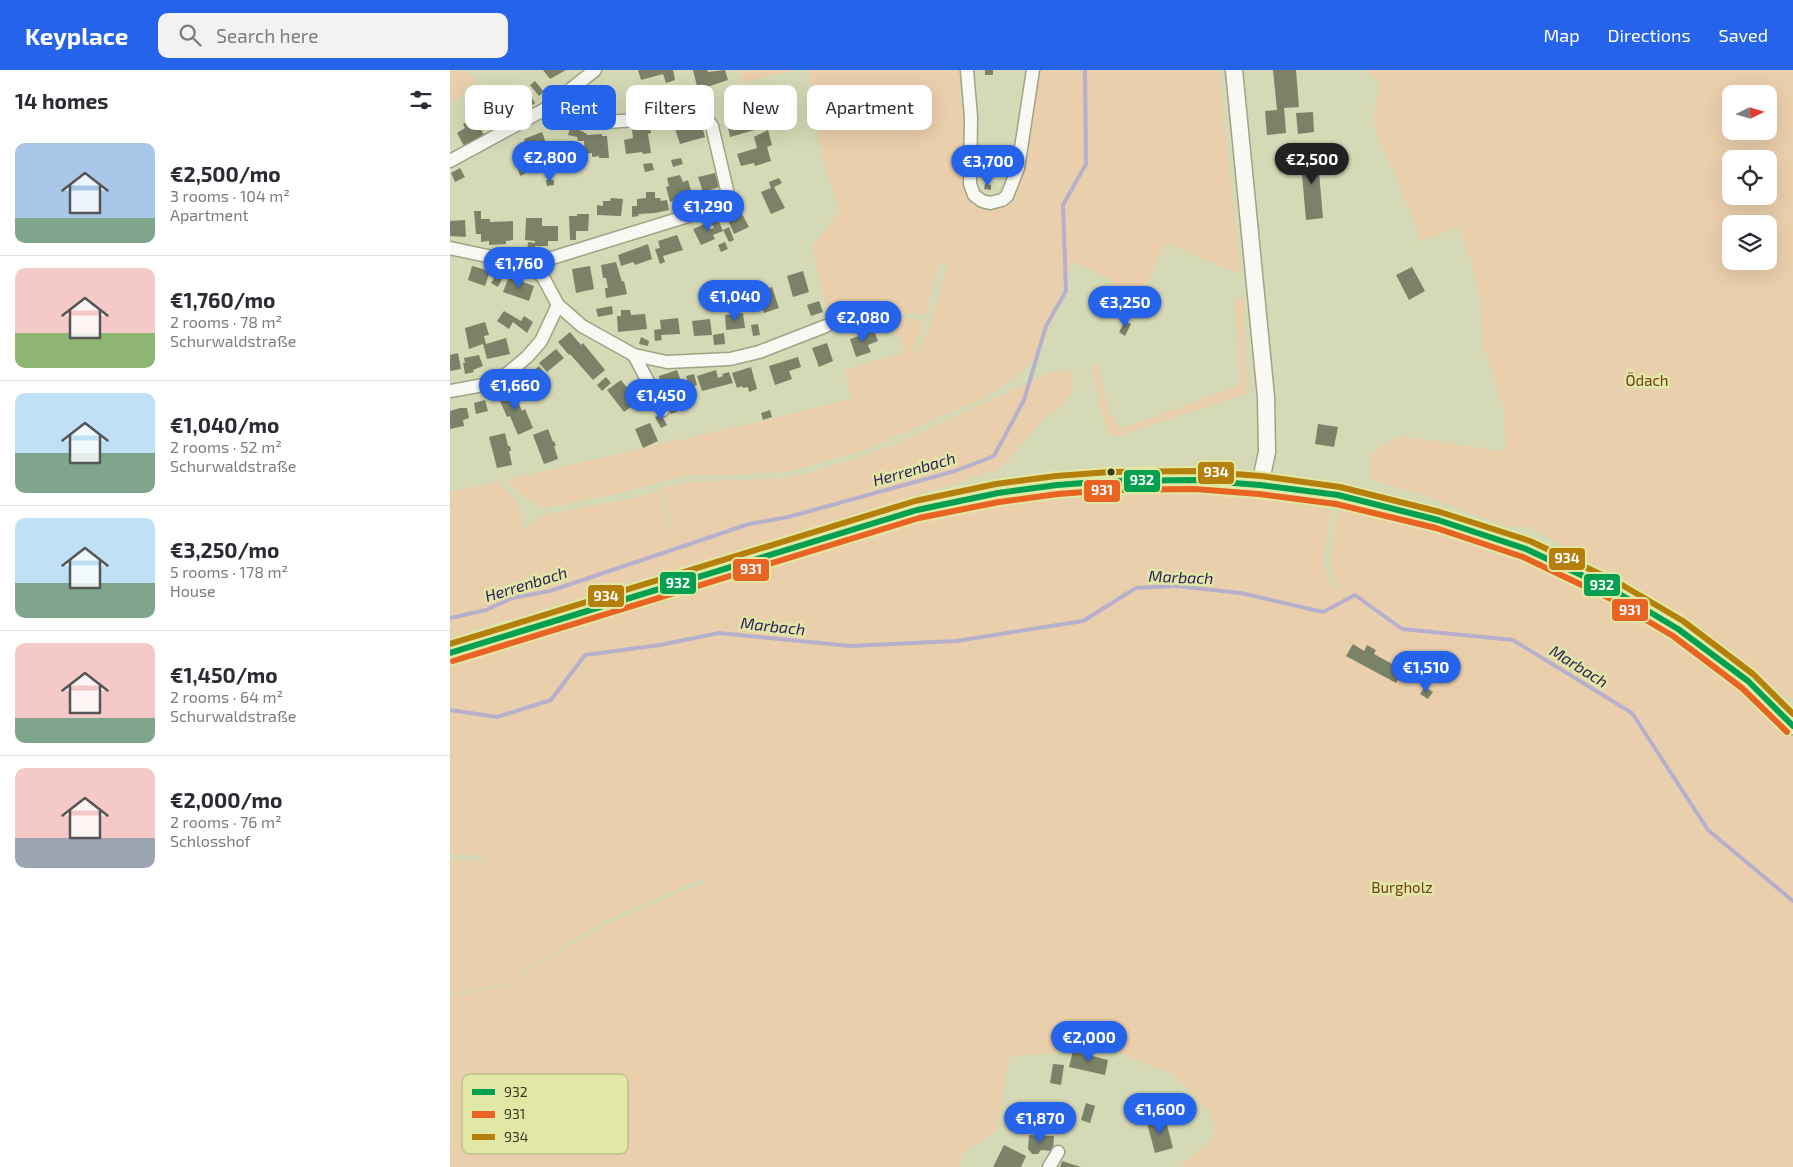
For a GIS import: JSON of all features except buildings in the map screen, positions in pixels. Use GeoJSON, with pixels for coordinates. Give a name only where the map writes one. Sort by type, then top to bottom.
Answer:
{"type":"FeatureCollection","features":[{"type":"Feature","properties":{"kind":"main road"},"geometry":{"type":"LineString","coordinates":[[1234,70],[1266,398],[1267,452],[1260,485]]}},
{"type":"Feature","properties":{"kind":"main road"},"geometry":{"type":"LineString","coordinates":[[450,653],[917,510],[989,495],[1057,485],[1110,481],[1194,480],[1260,485],[1338,495],[1438,520],[1526,549],[1613,590],[1678,629],[1748,682],[1793,726]]}},
{"type":"Feature","properties":{"kind":"street"},"geometry":{"type":"LineString","coordinates":[[576,85],[595,70]]}},
{"type":"Feature","properties":{"kind":"street"},"geometry":{"type":"LineString","coordinates":[[967,70],[971,117],[970,184],[974,195],[982,201],[990,203],[1002,200],[1006,196],[1018,168],[1032,70]]}},
{"type":"Feature","properties":{"kind":"street"},"geometry":{"type":"LineString","coordinates":[[529,265],[730,203],[712,126],[700,110],[616,121]]}},
{"type":"Feature","properties":{"kind":"street"},"geometry":{"type":"LineString","coordinates":[[450,162],[542,111]]}},
{"type":"Feature","properties":{"kind":"street"},"geometry":{"type":"LineString","coordinates":[[450,248],[529,265],[543,277],[558,305],[582,326],[634,355],[666,362],[730,359],[759,352],[826,326]]}},
{"type":"Feature","properties":{"kind":"street"},"geometry":{"type":"LineString","coordinates":[[450,391],[489,384],[521,362],[541,341],[558,305]]}},
{"type":"Feature","properties":{"kind":"street"},"geometry":{"type":"LineString","coordinates":[[634,355],[663,410]]}},
{"type":"Feature","properties":{"kind":"street"},"geometry":{"type":"LineString","coordinates":[[1049,1167],[1058,1152]]}},
{"type":"Feature","properties":{"kind":"green space"},"geometry":{"type":"Polygon","coordinates":[[[450,70],[461,70],[477,80],[472,85],[465,85],[465,91],[450,105],[450,70]]]}},
{"type":"Feature","properties":{"kind":"green space"},"geometry":{"type":"Polygon","coordinates":[[[739,70],[795,70],[742,83],[739,70]]]}},
{"type":"Feature","properties":{"kind":"green space"},"geometry":{"type":"Polygon","coordinates":[[[809,70],[960,70],[959,103],[966,105],[968,190],[1003,202],[1037,70],[1219,70],[1240,269],[1234,272],[1168,243],[1162,250],[1131,320],[1108,313],[1115,282],[1072,261],[1040,352],[1019,376],[983,398],[862,451],[791,471],[739,475],[688,475],[616,494],[544,508],[523,497],[506,480],[850,399],[845,370],[905,352],[890,318],[912,318],[923,324],[913,351],[918,351],[929,328],[947,265],[939,263],[925,316],[889,313],[829,323],[812,246],[840,211],[822,157],[818,130],[932,130],[932,85],[811,85],[809,70]]]}},
{"type":"Feature","properties":{"kind":"green space","name":"Ödach"},"geometry":{"type":"Polygon","coordinates":[[[1367,70],[1793,70],[1793,700],[1784,696],[1734,652],[1700,628],[1530,527],[1508,527],[1423,495],[1370,479],[1371,456],[1379,446],[1401,436],[1506,452],[1504,408],[1483,344],[1481,307],[1471,259],[1458,227],[1421,241],[1397,179],[1376,133],[1374,116],[1380,85],[1367,70]]]}},
{"type":"Feature","properties":{"kind":"green space"},"geometry":{"type":"Polygon","coordinates":[[[1244,298],[1247,394],[1113,437],[1107,432],[1091,367],[1097,363],[1110,414],[1121,429],[1240,385],[1235,299],[1244,298]]]}},
{"type":"Feature","properties":{"kind":"green space"},"geometry":{"type":"Polygon","coordinates":[[[1248,300],[1252,308],[1258,389],[1254,391],[1248,300]]]}},
{"type":"Feature","properties":{"kind":"green space"},"geometry":{"type":"Polygon","coordinates":[[[1052,371],[1073,372],[1073,391],[1061,408],[1046,416],[1002,468],[450,638],[450,492],[499,482],[517,502],[521,512],[523,530],[545,514],[622,501],[659,491],[669,531],[671,530],[661,488],[691,482],[786,478],[818,471],[887,448],[1052,371]]]}},
{"type":"Feature","properties":{"kind":"green space","name":"Burgholz"},"geometry":{"type":"Polygon","coordinates":[[[1113,492],[1180,492],[1229,494],[1327,507],[1331,512],[1323,563],[1333,589],[1338,588],[1332,573],[1330,558],[1337,515],[1343,509],[1456,533],[1493,545],[1534,562],[1575,580],[1615,601],[1690,648],[1761,703],[1793,733],[1793,1167],[1181,1167],[1215,1136],[1211,1112],[1174,1075],[1116,1051],[1065,1043],[1054,1053],[1010,1056],[996,1131],[963,1153],[959,1167],[450,1167],[450,997],[504,986],[604,925],[705,882],[704,878],[603,922],[505,984],[450,995],[450,859],[488,862],[482,856],[450,854],[450,662],[930,515],[996,502],[1050,495],[1113,492]]]}},
{"type":"Feature","properties":{"kind":"waterway","name":"Herrenbach"},"geometry":{"type":"LineString","coordinates":[[450,618],[486,610],[512,598],[550,591],[749,524],[788,517],[955,471],[994,456],[1024,400],[1046,326],[1066,291],[1063,205],[1086,164],[1085,70]]}},
{"type":"Feature","properties":{"kind":"waterway","name":"Marbach"},"geometry":{"type":"LineString","coordinates":[[450,710],[497,717],[551,700],[585,655],[660,645],[719,633],[850,646],[956,641],[1083,621],[1136,588],[1176,586],[1241,593],[1323,612],[1355,595],[1402,629],[1513,640],[1632,713],[1708,830],[1793,901]]}},
{"type":"Feature","properties":{"kind":"transit line","name":"934"},"geometry":{"type":"LineString","coordinates":[[450,644],[915,501],[996,484],[1056,476],[1110,472],[1195,471],[1261,476],[1340,487],[1440,512],[1530,541],[1617,582],[1683,621],[1753,674],[1793,714]]}},
{"type":"Feature","properties":{"kind":"transit line","name":"932"},"geometry":{"type":"LineString","coordinates":[[450,653],[917,510],[998,493],[1057,485],[1110,481],[1194,480],[1260,485],[1338,495],[1438,520],[1526,549],[1613,590],[1678,629],[1748,681],[1793,726]]}},
{"type":"Feature","properties":{"kind":"transit line","name":"931"},"geometry":{"type":"LineString","coordinates":[[453,661],[919,518],[999,502],[1058,494],[1110,490],[1194,489],[1259,494],[1336,504],[1436,528],[1523,557],[1609,598],[1673,636],[1742,688],[1787,732]]}}]}
